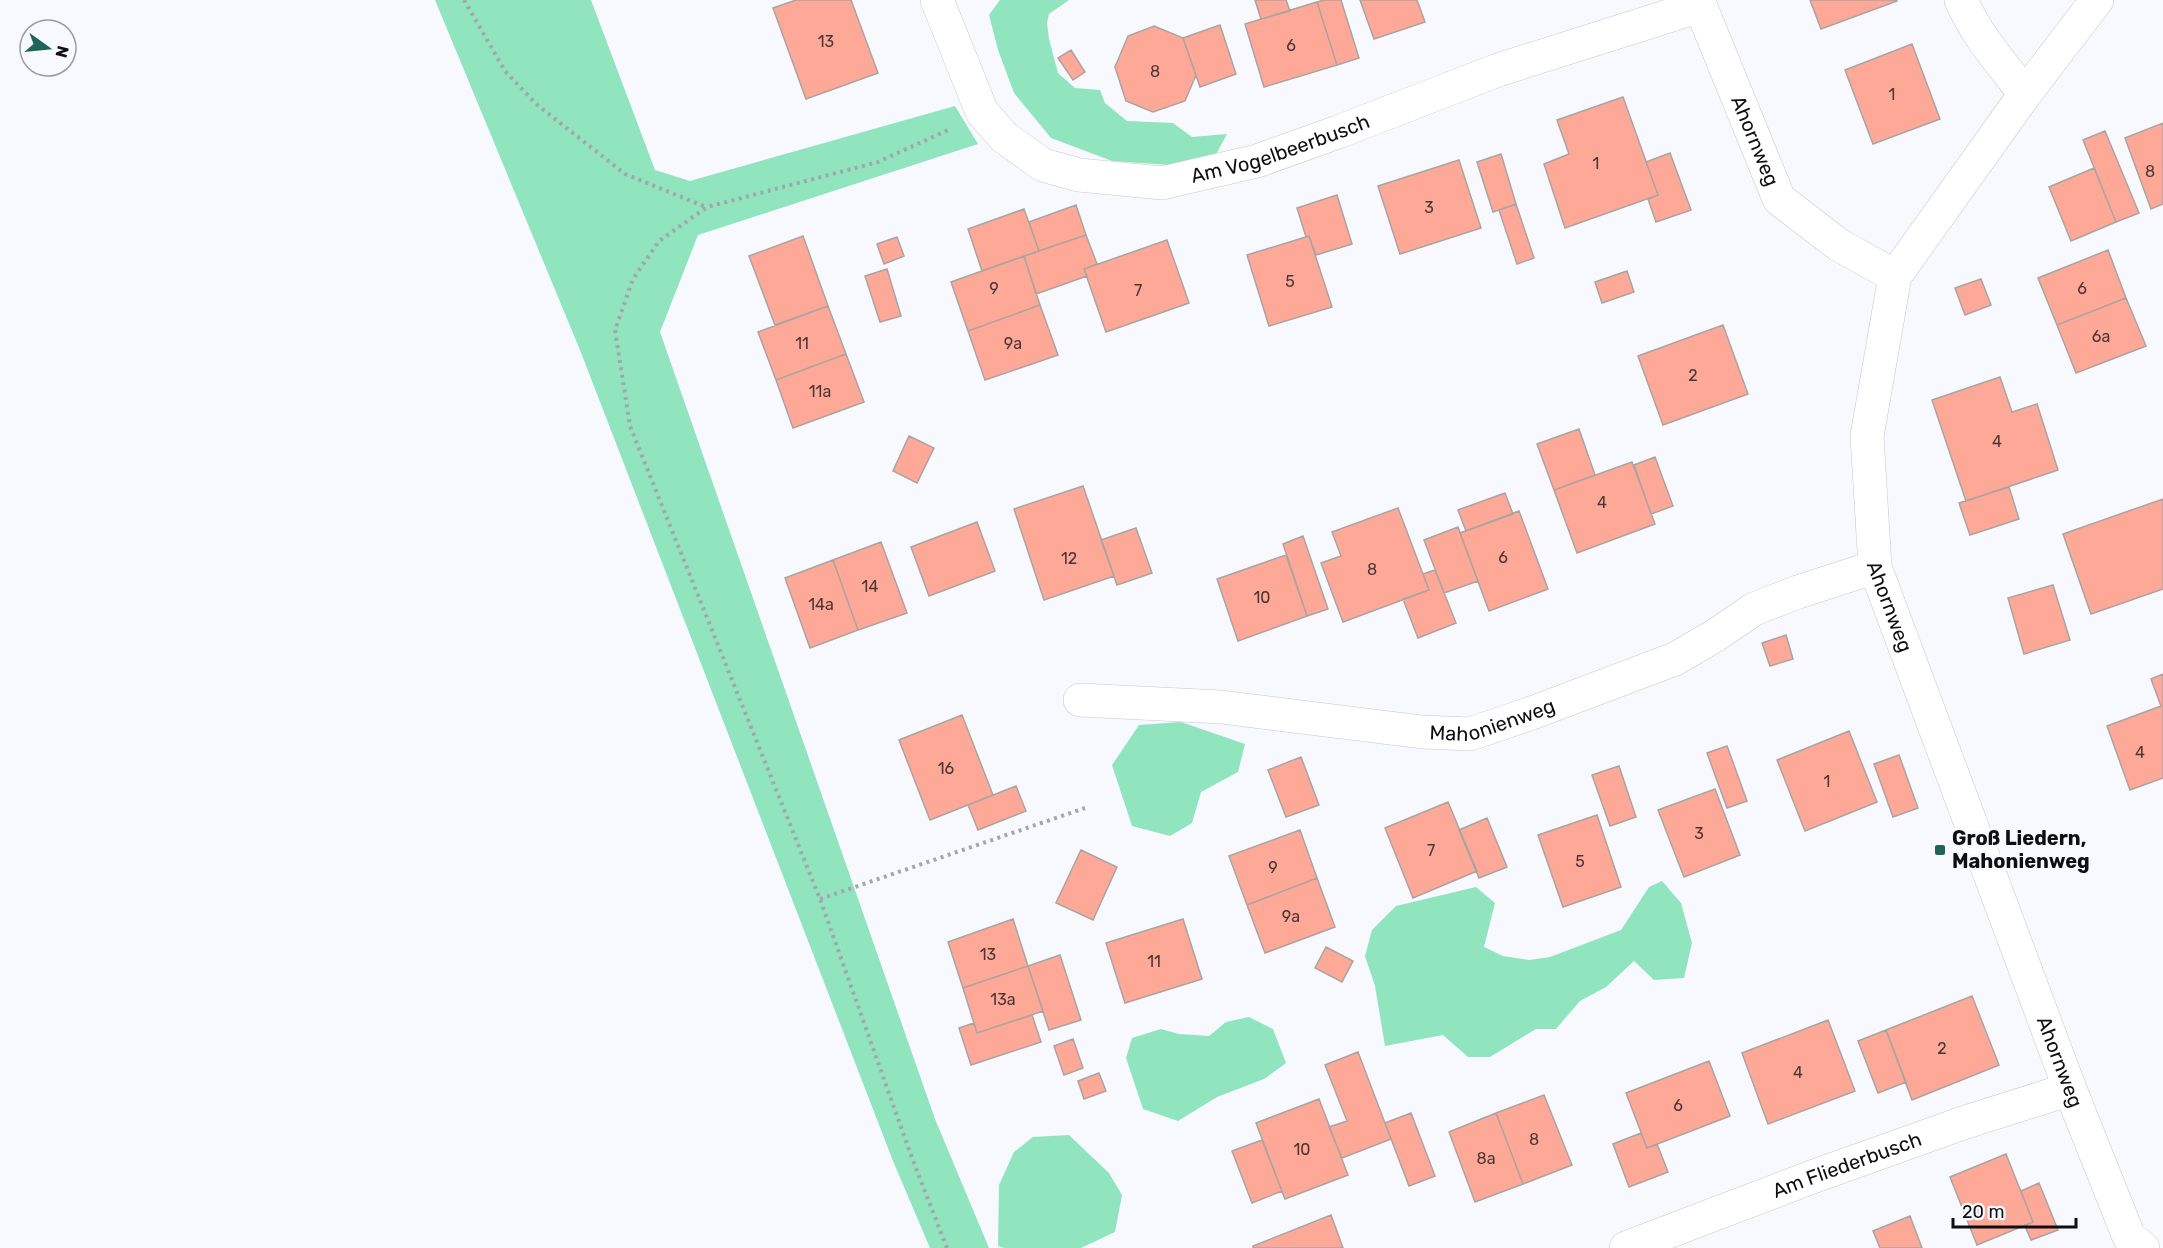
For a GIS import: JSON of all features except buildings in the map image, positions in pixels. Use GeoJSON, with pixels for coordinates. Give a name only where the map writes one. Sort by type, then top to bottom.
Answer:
{"type":"FeatureCollection","features":[{"type":"Feature","properties":{"kind":"street","name":"Am Vogelbeerbusch"},"geometry":{"type":"LineString","coordinates":[[937,0],[982,112],[1004,137],[1042,165],[1079,175],[1162,183],[1257,161],[1498,70],[1699,3]]}},
{"type":"Feature","properties":{"kind":"street"},"geometry":{"type":"LineString","coordinates":[[1961,0],[1968,15],[1992,51],[2025,93]]}},
{"type":"Feature","properties":{"kind":"street"},"geometry":{"type":"LineString","coordinates":[[1895,276],[2025,93],[2097,0]]}},
{"type":"Feature","properties":{"kind":"street","name":"Ahornweg"},"geometry":{"type":"LineString","coordinates":[[1699,3],[1779,199],[1839,245],[1895,276],[1867,436],[1875,567],[2070,1089],[2129,1237],[2143,1248]]}},
{"type":"Feature","properties":{"kind":"street","name":"Mahonienweg"},"geometry":{"type":"LineString","coordinates":[[1080,700],[1221,707],[1422,732],[1470,734],[1675,659],[1754,609],[1875,567]]}},
{"type":"Feature","properties":{"kind":"street","name":"Am Fliederbusch"},"geometry":{"type":"LineString","coordinates":[[1626,1248],[1963,1122],[2070,1089]]}},
{"type":"Feature","properties":{"kind":"path"},"geometry":{"type":"LineString","coordinates":[[464,0],[505,71],[536,104],[625,174],[706,207]]}},
{"type":"Feature","properties":{"kind":"path"},"geometry":{"type":"LineString","coordinates":[[947,1248],[912,1158],[820,899],[630,426],[615,330],[633,279],[658,241],[706,207],[878,162],[982,112]]}},
{"type":"Feature","properties":{"kind":"path"},"geometry":{"type":"LineString","coordinates":[[820,899],[1085,808]]}},
{"type":"Feature","properties":{"kind":"green space"},"geometry":{"type":"Polygon","coordinates":[[[435,0],[591,0],[655,170],[690,181],[955,106],[978,144],[698,235],[660,332],[935,1119],[989,1248],[930,1248],[893,1161],[580,350],[435,0]]]}},
{"type":"Feature","properties":{"kind":"green space"},"geometry":{"type":"Polygon","coordinates":[[[1000,0],[1069,0],[1049,14],[1047,23],[1058,73],[1075,88],[1100,90],[1105,103],[1127,121],[1173,123],[1192,137],[1227,134],[1212,162],[1184,166],[1112,161],[1051,138],[1014,93],[998,50],[989,15],[1000,0]]]}},
{"type":"Feature","properties":{"kind":"green space"},"geometry":{"type":"Polygon","coordinates":[[[1181,722],[1245,744],[1238,772],[1201,792],[1192,823],[1170,836],[1132,826],[1112,765],[1139,725],[1181,722]]]}},
{"type":"Feature","properties":{"kind":"green space"},"geometry":{"type":"Polygon","coordinates":[[[1662,881],[1681,903],[1692,943],[1684,978],[1654,980],[1634,961],[1606,987],[1580,1001],[1556,1029],[1536,1029],[1490,1057],[1468,1057],[1443,1035],[1385,1046],[1375,986],[1365,956],[1372,930],[1396,906],[1476,887],[1495,903],[1484,947],[1503,956],[1529,960],[1550,957],[1621,930],[1649,887],[1662,881]]]}},
{"type":"Feature","properties":{"kind":"green space"},"geometry":{"type":"Polygon","coordinates":[[[1249,1017],[1273,1029],[1286,1063],[1264,1079],[1217,1097],[1178,1121],[1143,1109],[1126,1058],[1132,1038],[1161,1029],[1179,1034],[1209,1036],[1226,1022],[1249,1017]]]}},
{"type":"Feature","properties":{"kind":"green space"},"geometry":{"type":"Polygon","coordinates":[[[1069,1135],[1109,1173],[1122,1195],[1115,1232],[1081,1248],[1004,1248],[998,1246],[999,1185],[1014,1152],[1033,1137],[1069,1135]]]}},
{"type":"Feature","properties":{"kind":"place","name":"Groß Liedern, Mahonienweg"},"geometry":{"type":"Point","coordinates":[1940,850]}}]}
